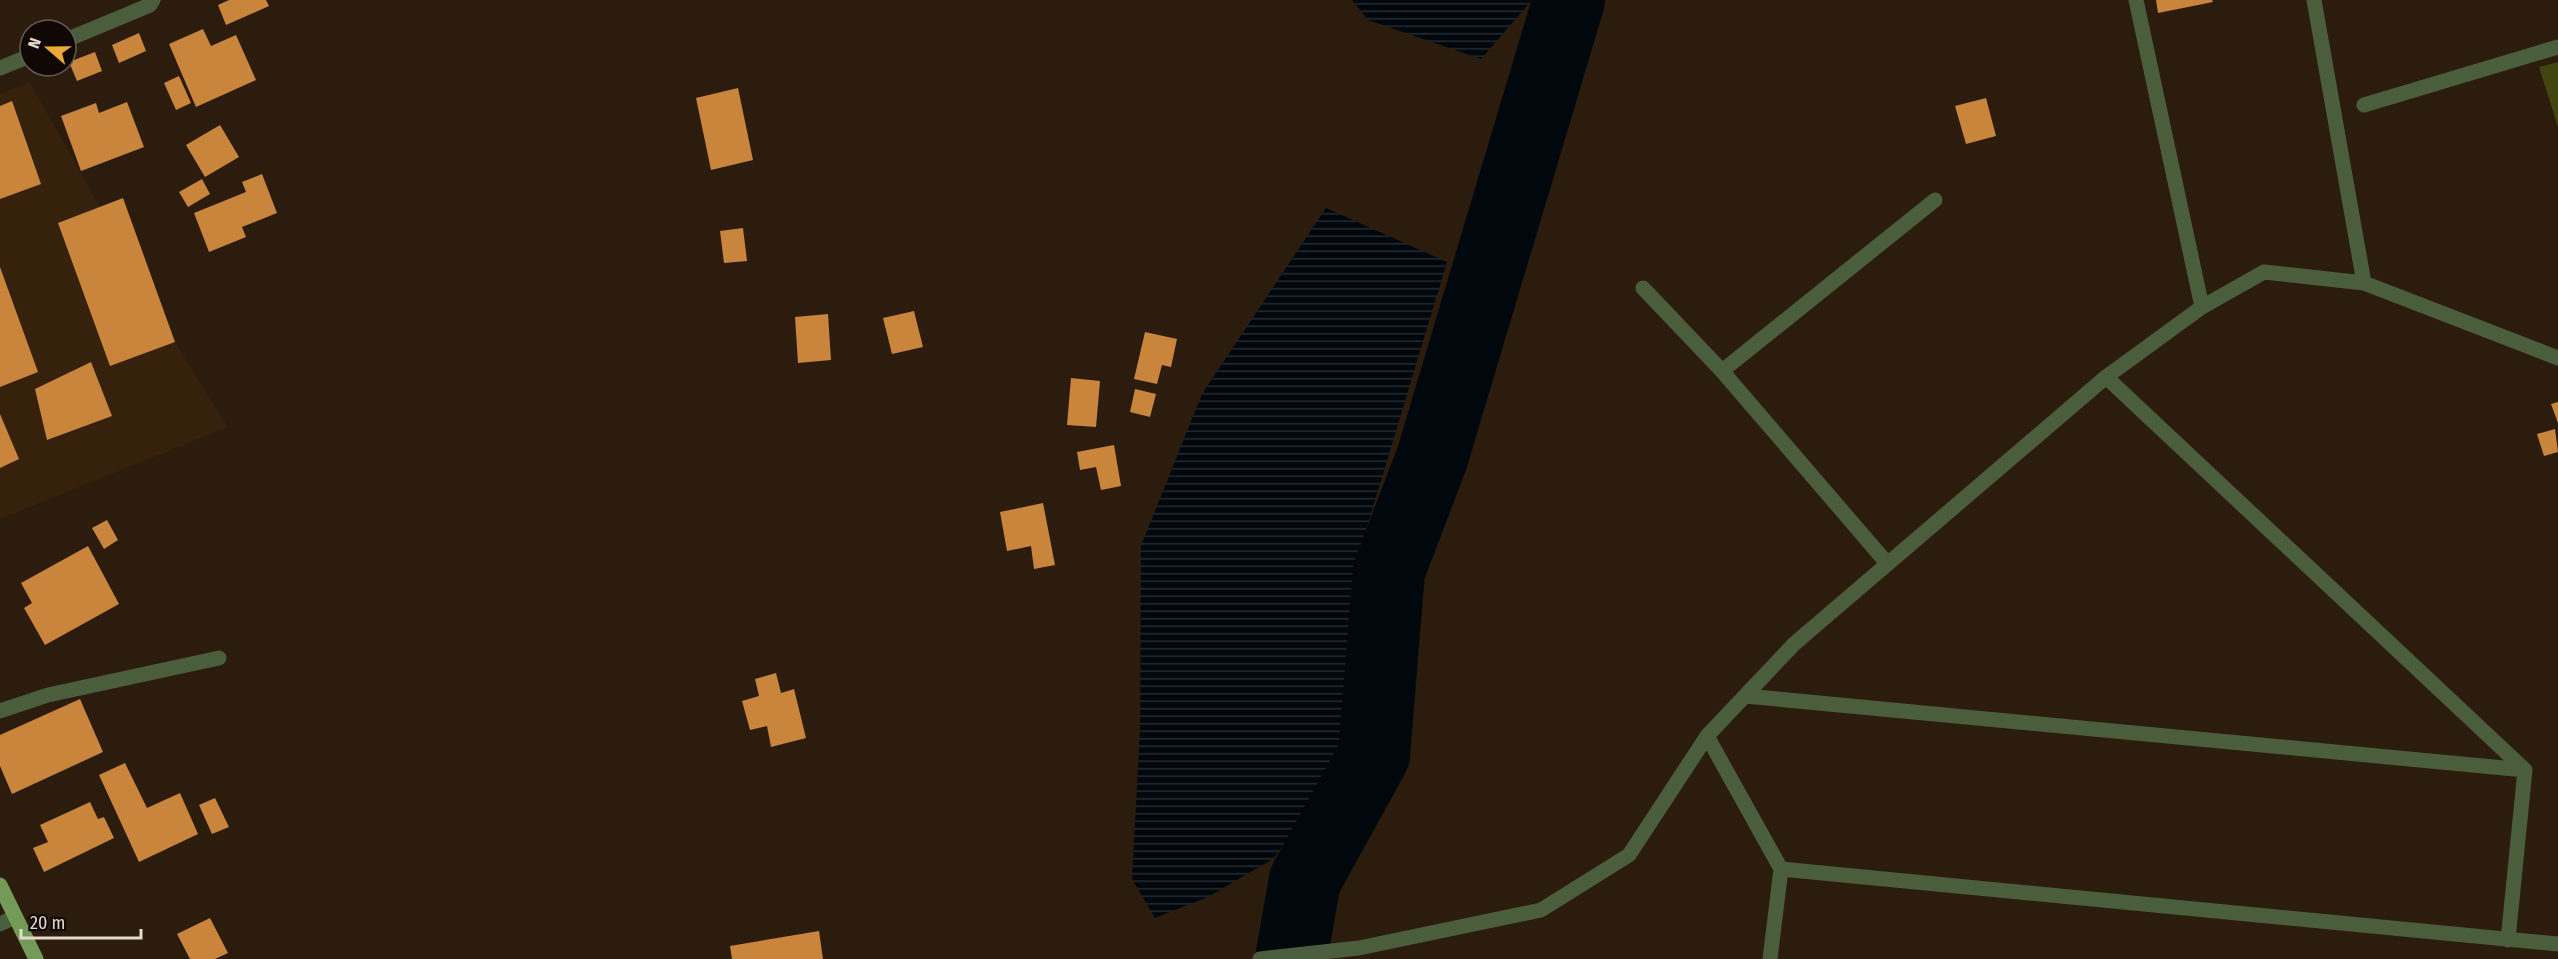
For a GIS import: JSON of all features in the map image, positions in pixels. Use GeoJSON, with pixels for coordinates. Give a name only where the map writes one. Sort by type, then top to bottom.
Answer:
{"type":"FeatureCollection","features":[{"type":"Feature","properties":{"kind":"main road"},"geometry":{"type":"LineString","coordinates":[[0,885],[36,959]]}},
{"type":"Feature","properties":{"kind":"street"},"geometry":{"type":"LineString","coordinates":[[78,35],[152,3],[166,0]]}},
{"type":"Feature","properties":{"kind":"street"},"geometry":{"type":"LineString","coordinates":[[2136,0],[2202,307]]}},
{"type":"Feature","properties":{"kind":"street"},"geometry":{"type":"LineString","coordinates":[[2314,0],[2364,283]]}},
{"type":"Feature","properties":{"kind":"street"},"geometry":{"type":"LineString","coordinates":[[2364,105],[2558,47]]}},
{"type":"Feature","properties":{"kind":"street"},"geometry":{"type":"LineString","coordinates":[[0,68],[18,61]]}},
{"type":"Feature","properties":{"kind":"street"},"geometry":{"type":"LineString","coordinates":[[1722,371],[1935,200]]}},
{"type":"Feature","properties":{"kind":"street"},"geometry":{"type":"LineString","coordinates":[[1260,959],[1359,948],[1541,910],[1629,855],[1707,736],[1794,644],[1887,562],[2106,377],[2202,307],[2264,272],[2364,283],[2558,358]]}},
{"type":"Feature","properties":{"kind":"street"},"geometry":{"type":"LineString","coordinates":[[1642,288],[1722,371],[1887,562]]}},
{"type":"Feature","properties":{"kind":"street"},"geometry":{"type":"LineString","coordinates":[[2106,377],[2525,770]]}},
{"type":"Feature","properties":{"kind":"street"},"geometry":{"type":"LineString","coordinates":[[0,711],[48,695],[219,658]]}},
{"type":"Feature","properties":{"kind":"street"},"geometry":{"type":"LineString","coordinates":[[1745,696],[2525,770]]}},
{"type":"Feature","properties":{"kind":"street"},"geometry":{"type":"LineString","coordinates":[[1707,736],[1780,869],[1770,959]]}},
{"type":"Feature","properties":{"kind":"street"},"geometry":{"type":"LineString","coordinates":[[2508,940],[2525,770]]}},
{"type":"Feature","properties":{"kind":"street"},"geometry":{"type":"LineString","coordinates":[[1780,869],[2558,944]]}},
{"type":"Feature","properties":{"kind":"street"},"geometry":{"type":"LineString","coordinates":[[0,924],[15,917]]}},
{"type":"Feature","properties":{"kind":"shaded area"},"geometry":{"type":"Polygon","coordinates":[[[1352,0],[1532,0],[1481,59],[1368,20],[1352,0]]]}},
{"type":"Feature","properties":{"kind":"shaded area"},"geometry":{"type":"Polygon","coordinates":[[[30,82],[175,342],[228,427],[0,519],[0,94],[30,82]]]}},
{"type":"Feature","properties":{"kind":"shaded area"},"geometry":{"type":"Polygon","coordinates":[[[1326,208],[1447,262],[1366,530],[1341,763],[1273,859],[1208,897],[1155,918],[1132,879],[1140,731],[1141,546],[1202,394],[1326,208]]]}},
{"type":"Feature","properties":{"kind":"green space"},"geometry":{"type":"Polygon","coordinates":[[[2558,62],[2558,127],[2539,67],[2558,62]]]}},
{"type":"Feature","properties":{"kind":"building"},"geometry":{"type":"Polygon","coordinates":[[[229,0],[266,0],[269,6],[226,25],[218,5],[229,0]]]}},
{"type":"Feature","properties":{"kind":"building"},"geometry":{"type":"Polygon","coordinates":[[[2156,0],[2212,0],[2213,2],[2158,13],[2156,0]]]}},
{"type":"Feature","properties":{"kind":"building"},"geometry":{"type":"Polygon","coordinates":[[[203,29],[211,46],[236,35],[256,80],[196,107],[169,44],[203,29]]]}},
{"type":"Feature","properties":{"kind":"building"},"geometry":{"type":"Polygon","coordinates":[[[139,33],[146,51],[119,63],[112,45],[139,33]]]}},
{"type":"Feature","properties":{"kind":"building"},"geometry":{"type":"Polygon","coordinates":[[[95,52],[102,71],[77,81],[78,59],[95,52]]]}},
{"type":"Feature","properties":{"kind":"building"},"geometry":{"type":"Polygon","coordinates":[[[179,76],[191,103],[176,110],[164,83],[179,76]]]}},
{"type":"Feature","properties":{"kind":"building"},"geometry":{"type":"Polygon","coordinates":[[[738,88],[753,160],[711,170],[696,98],[738,88]]]}},
{"type":"Feature","properties":{"kind":"building"},"geometry":{"type":"Polygon","coordinates":[[[1986,98],[1996,136],[1966,144],[1955,106],[1986,98]]]}},
{"type":"Feature","properties":{"kind":"building"},"geometry":{"type":"Polygon","coordinates":[[[12,101],[41,184],[0,199],[0,106],[12,101]]]}},
{"type":"Feature","properties":{"kind":"building"},"geometry":{"type":"Polygon","coordinates":[[[127,102],[144,147],[81,171],[61,116],[96,103],[99,113],[127,102]]]}},
{"type":"Feature","properties":{"kind":"building"},"geometry":{"type":"Polygon","coordinates":[[[220,125],[239,157],[205,177],[186,145],[220,125]]]}},
{"type":"Feature","properties":{"kind":"building"},"geometry":{"type":"Polygon","coordinates":[[[262,174],[277,213],[242,227],[246,237],[209,252],[194,213],[246,192],[242,182],[262,174]]]}},
{"type":"Feature","properties":{"kind":"building"},"geometry":{"type":"Polygon","coordinates":[[[202,179],[210,194],[188,207],[179,192],[202,179]]]}},
{"type":"Feature","properties":{"kind":"building"},"geometry":{"type":"Polygon","coordinates":[[[123,198],[175,342],[110,366],[58,223],[123,198]]]}},
{"type":"Feature","properties":{"kind":"building"},"geometry":{"type":"Polygon","coordinates":[[[743,228],[747,261],[724,263],[720,231],[743,228]]]}},
{"type":"Feature","properties":{"kind":"building"},"geometry":{"type":"Polygon","coordinates":[[[0,267],[38,372],[0,387],[0,267]]]}},
{"type":"Feature","properties":{"kind":"building"},"geometry":{"type":"Polygon","coordinates":[[[914,311],[923,347],[892,354],[883,318],[914,311]]]}},
{"type":"Feature","properties":{"kind":"building"},"geometry":{"type":"Polygon","coordinates":[[[828,314],[831,360],[798,363],[795,317],[828,314]]]}},
{"type":"Feature","properties":{"kind":"building"},"geometry":{"type":"Polygon","coordinates":[[[1145,332],[1177,339],[1171,367],[1162,365],[1157,384],[1134,379],[1145,332]]]}},
{"type":"Feature","properties":{"kind":"building"},"geometry":{"type":"Polygon","coordinates":[[[91,362],[112,416],[47,440],[35,389],[91,362]]]}},
{"type":"Feature","properties":{"kind":"building"},"geometry":{"type":"Polygon","coordinates":[[[1071,378],[1100,381],[1096,427],[1067,425],[1071,378]]]}},
{"type":"Feature","properties":{"kind":"building"},"geometry":{"type":"Polygon","coordinates":[[[1135,389],[1156,394],[1150,417],[1130,412],[1135,389]]]}},
{"type":"Feature","properties":{"kind":"building"},"geometry":{"type":"Polygon","coordinates":[[[2558,402],[2558,423],[2551,404],[2558,402]]]}},
{"type":"Feature","properties":{"kind":"building"},"geometry":{"type":"Polygon","coordinates":[[[0,414],[19,459],[0,468],[0,414]]]}},
{"type":"Feature","properties":{"kind":"building"},"geometry":{"type":"Polygon","coordinates":[[[2555,429],[2558,452],[2544,456],[2537,434],[2555,429]]]}},
{"type":"Feature","properties":{"kind":"building"},"geometry":{"type":"Polygon","coordinates":[[[1114,445],[1121,486],[1101,490],[1096,467],[1080,470],[1077,452],[1114,445]]]}},
{"type":"Feature","properties":{"kind":"building"},"geometry":{"type":"Polygon","coordinates":[[[1043,503],[1055,565],[1034,569],[1031,546],[1007,551],[1000,512],[1043,503]]]}},
{"type":"Feature","properties":{"kind":"building"},"geometry":{"type":"Polygon","coordinates":[[[107,520],[118,540],[104,549],[92,528],[107,520]]]}},
{"type":"Feature","properties":{"kind":"building"},"geometry":{"type":"Polygon","coordinates":[[[88,546],[119,604],[45,645],[24,608],[32,603],[21,583],[88,546]]]}},
{"type":"Feature","properties":{"kind":"building"},"geometry":{"type":"Polygon","coordinates":[[[776,673],[781,693],[794,689],[806,738],[771,747],[767,726],[750,730],[742,701],[759,696],[755,679],[776,673]]]}},
{"type":"Feature","properties":{"kind":"building"},"geometry":{"type":"Polygon","coordinates":[[[80,699],[103,752],[12,794],[0,766],[0,735],[80,699]]]}},
{"type":"Feature","properties":{"kind":"building"},"geometry":{"type":"Polygon","coordinates":[[[125,763],[147,808],[180,793],[198,834],[139,862],[99,775],[125,763]]]}},
{"type":"Feature","properties":{"kind":"building"},"geometry":{"type":"Polygon","coordinates":[[[215,798],[229,827],[212,834],[199,805],[215,798]]]}},
{"type":"Feature","properties":{"kind":"building"},"geometry":{"type":"Polygon","coordinates":[[[90,802],[98,819],[104,817],[114,838],[44,872],[33,848],[48,842],[40,825],[90,802]]]}},
{"type":"Feature","properties":{"kind":"building"},"geometry":{"type":"Polygon","coordinates":[[[210,918],[228,953],[215,959],[190,959],[177,934],[210,918]]]}},
{"type":"Feature","properties":{"kind":"building"},"geometry":{"type":"Polygon","coordinates":[[[819,931],[823,959],[732,959],[730,946],[819,931]]]}},
{"type":"Feature","properties":{"kind":"waterway"},"geometry":{"type":"LineString","coordinates":[[1291,959],[1305,880],[1374,755],[1389,571],[1432,458],[1569,0]]}}]}
